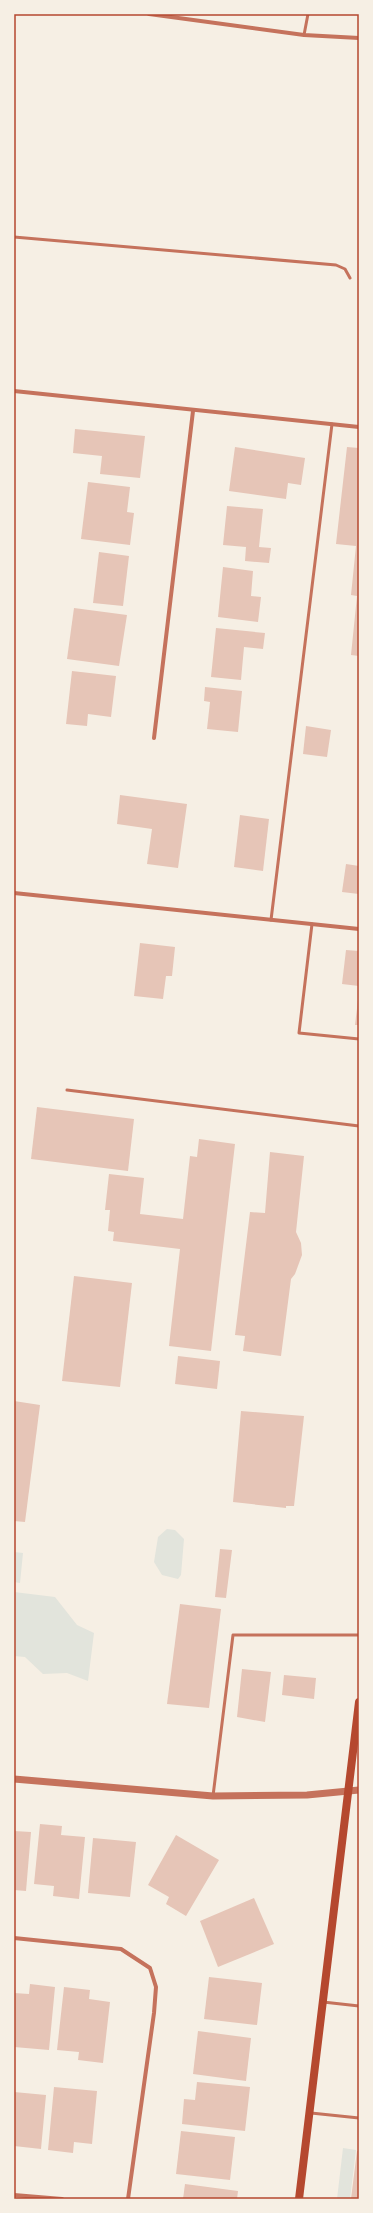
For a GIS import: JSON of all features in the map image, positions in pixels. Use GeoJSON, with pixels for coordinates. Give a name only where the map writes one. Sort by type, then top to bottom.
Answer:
{"type":"FeatureCollection","features":[{"type":"Feature","properties":{"kind":"main road"},"geometry":{"type":"LineString","coordinates":[[299,2199],[359,1702]]}},
{"type":"Feature","properties":{"kind":"street"},"geometry":{"type":"LineString","coordinates":[[149,14],[304,34],[359,38]]}},
{"type":"Feature","properties":{"kind":"street"},"geometry":{"type":"LineString","coordinates":[[14,391],[193,411],[359,427]]}},
{"type":"Feature","properties":{"kind":"street"},"geometry":{"type":"LineString","coordinates":[[154,738],[193,411]]}},
{"type":"Feature","properties":{"kind":"street"},"geometry":{"type":"LineString","coordinates":[[14,893],[359,929]]}},
{"type":"Feature","properties":{"kind":"street"},"geometry":{"type":"LineString","coordinates":[[14,1778],[213,1796],[307,1795],[359,1790]]}},
{"type":"Feature","properties":{"kind":"street"},"geometry":{"type":"LineString","coordinates":[[14,1938],[122,1949],[150,1968],[156,1987],[128,2199]]}},
{"type":"Feature","properties":{"kind":"street"},"geometry":{"type":"LineString","coordinates":[[14,2195],[62,2199]]}},
{"type":"Feature","properties":{"kind":"lane"},"geometry":{"type":"LineString","coordinates":[[304,34],[308,14]]}},
{"type":"Feature","properties":{"kind":"lane"},"geometry":{"type":"LineString","coordinates":[[14,237],[336,265],[345,269],[350,278]]}},
{"type":"Feature","properties":{"kind":"lane"},"geometry":{"type":"LineString","coordinates":[[271,920],[332,424]]}},
{"type":"Feature","properties":{"kind":"lane"},"geometry":{"type":"LineString","coordinates":[[312,924],[299,1033],[359,1039]]}},
{"type":"Feature","properties":{"kind":"lane"},"geometry":{"type":"LineString","coordinates":[[67,1090],[359,1126]]}},
{"type":"Feature","properties":{"kind":"lane"},"geometry":{"type":"LineString","coordinates":[[213,1796],[234,1635],[359,1635]]}},
{"type":"Feature","properties":{"kind":"lane"},"geometry":{"type":"LineString","coordinates":[[323,2002],[359,2006]]}},
{"type":"Feature","properties":{"kind":"lane"},"geometry":{"type":"LineString","coordinates":[[309,2113],[359,2118]]}},
{"type":"Feature","properties":{"kind":"shaded area"},"geometry":{"type":"Polygon","coordinates":[[[167,1529],[175,1530],[184,1539],[181,1575],[178,1579],[162,1575],[154,1562],[158,1537],[167,1529]]]}},
{"type":"Feature","properties":{"kind":"shaded area"},"geometry":{"type":"Polygon","coordinates":[[[14,1552],[23,1553],[20,1583],[14,1582],[14,1552]]]}},
{"type":"Feature","properties":{"kind":"shaded area"},"geometry":{"type":"Polygon","coordinates":[[[14,1592],[55,1597],[77,1625],[94,1633],[88,1681],[67,1673],[43,1674],[25,1657],[14,1656],[14,1592]]]}},
{"type":"Feature","properties":{"kind":"shaded area"},"geometry":{"type":"Polygon","coordinates":[[[343,2148],[356,2150],[350,2199],[337,2199],[343,2148]]]}},
{"type":"Feature","properties":{"kind":"building"},"geometry":{"type":"Polygon","coordinates":[[[75,429],[145,436],[140,478],[100,474],[102,456],[73,453],[75,429]]]}},
{"type":"Feature","properties":{"kind":"building"},"geometry":{"type":"Polygon","coordinates":[[[235,447],[305,458],[301,485],[288,483],[286,499],[229,491],[235,447]]]}},
{"type":"Feature","properties":{"kind":"building"},"geometry":{"type":"Polygon","coordinates":[[[347,447],[359,448],[359,656],[351,655],[357,596],[351,595],[356,546],[336,544],[347,447]]]}},
{"type":"Feature","properties":{"kind":"building"},"geometry":{"type":"Polygon","coordinates":[[[88,482],[130,487],[127,512],[134,513],[130,545],[81,539],[88,482]]]}},
{"type":"Feature","properties":{"kind":"building"},"geometry":{"type":"Polygon","coordinates":[[[227,506],[263,509],[259,547],[271,548],[269,563],[245,561],[246,547],[223,545],[227,506]]]}},
{"type":"Feature","properties":{"kind":"building"},"geometry":{"type":"Polygon","coordinates":[[[99,552],[129,556],[123,606],[93,603],[99,552]]]}},
{"type":"Feature","properties":{"kind":"building"},"geometry":{"type":"Polygon","coordinates":[[[223,567],[253,571],[251,596],[261,597],[258,622],[218,617],[223,567]]]}},
{"type":"Feature","properties":{"kind":"building"},"geometry":{"type":"Polygon","coordinates":[[[74,608],[127,615],[119,666],[67,659],[74,608]]]}},
{"type":"Feature","properties":{"kind":"building"},"geometry":{"type":"Polygon","coordinates":[[[216,628],[265,633],[263,649],[244,647],[241,680],[211,677],[216,628]]]}},
{"type":"Feature","properties":{"kind":"building"},"geometry":{"type":"Polygon","coordinates":[[[72,671],[116,676],[111,717],[88,714],[87,726],[66,724],[72,671]]]}},
{"type":"Feature","properties":{"kind":"building"},"geometry":{"type":"Polygon","coordinates":[[[205,687],[242,691],[238,732],[207,729],[210,702],[204,701],[205,687]]]}},
{"type":"Feature","properties":{"kind":"building"},"geometry":{"type":"Polygon","coordinates":[[[306,726],[331,730],[327,757],[303,754],[306,726]]]}},
{"type":"Feature","properties":{"kind":"building"},"geometry":{"type":"Polygon","coordinates":[[[120,795],[187,804],[178,868],[147,864],[152,829],[117,824],[120,795]]]}},
{"type":"Feature","properties":{"kind":"building"},"geometry":{"type":"Polygon","coordinates":[[[240,815],[269,819],[263,871],[234,867],[240,815]]]}},
{"type":"Feature","properties":{"kind":"building"},"geometry":{"type":"Polygon","coordinates":[[[346,864],[359,866],[359,894],[342,892],[346,864]]]}},
{"type":"Feature","properties":{"kind":"building"},"geometry":{"type":"Polygon","coordinates":[[[140,943],[175,947],[172,976],[166,976],[163,999],[134,996],[140,943]]]}},
{"type":"Feature","properties":{"kind":"building"},"geometry":{"type":"Polygon","coordinates":[[[346,950],[359,951],[359,986],[342,984],[346,950]]]}},
{"type":"Feature","properties":{"kind":"building"},"geometry":{"type":"Polygon","coordinates":[[[358,1000],[359,1025],[355,1025],[358,1000]]]}},
{"type":"Feature","properties":{"kind":"building"},"geometry":{"type":"Polygon","coordinates":[[[37,1107],[134,1119],[128,1171],[31,1159],[37,1107]]]}},
{"type":"Feature","properties":{"kind":"building"},"geometry":{"type":"Polygon","coordinates":[[[199,1139],[235,1144],[211,1351],[169,1346],[180,1249],[113,1241],[114,1232],[108,1231],[110,1210],[105,1210],[109,1174],[144,1178],[140,1214],[183,1219],[190,1156],[197,1157],[199,1139]]]}},
{"type":"Feature","properties":{"kind":"building"},"geometry":{"type":"Polygon","coordinates":[[[270,1152],[304,1156],[296,1232],[301,1243],[302,1255],[295,1274],[291,1279],[281,1356],[243,1351],[245,1336],[235,1335],[250,1212],[265,1213],[270,1152]]]}},
{"type":"Feature","properties":{"kind":"building"},"geometry":{"type":"Polygon","coordinates":[[[74,1276],[132,1283],[120,1387],[62,1381],[74,1276]]]}},
{"type":"Feature","properties":{"kind":"building"},"geometry":{"type":"Polygon","coordinates":[[[178,1356],[220,1361],[217,1389],[175,1384],[178,1356]]]}},
{"type":"Feature","properties":{"kind":"building"},"geometry":{"type":"Polygon","coordinates":[[[14,1401],[40,1405],[25,1522],[14,1521],[14,1401]]]}},
{"type":"Feature","properties":{"kind":"building"},"geometry":{"type":"Polygon","coordinates":[[[241,1411],[304,1416],[294,1506],[286,1506],[286,1508],[233,1502],[241,1411]]]}},
{"type":"Feature","properties":{"kind":"building"},"geometry":{"type":"Polygon","coordinates":[[[220,1549],[232,1550],[226,1598],[215,1597],[220,1549]]]}},
{"type":"Feature","properties":{"kind":"building"},"geometry":{"type":"Polygon","coordinates":[[[180,1604],[221,1609],[209,1708],[167,1704],[180,1604]]]}},
{"type":"Feature","properties":{"kind":"building"},"geometry":{"type":"Polygon","coordinates":[[[242,1669],[271,1672],[265,1722],[237,1717],[242,1669]]]}},
{"type":"Feature","properties":{"kind":"building"},"geometry":{"type":"Polygon","coordinates":[[[284,1675],[316,1678],[314,1699],[282,1695],[284,1675]]]}},
{"type":"Feature","properties":{"kind":"building"},"geometry":{"type":"Polygon","coordinates":[[[40,1824],[62,1826],[61,1835],[85,1837],[79,1899],[53,1896],[54,1886],[34,1884],[40,1824]]]}},
{"type":"Feature","properties":{"kind":"building"},"geometry":{"type":"Polygon","coordinates":[[[14,1831],[31,1832],[26,1891],[14,1890],[14,1831]]]}},
{"type":"Feature","properties":{"kind":"building"},"geometry":{"type":"Polygon","coordinates":[[[176,1835],[219,1860],[186,1916],[166,1904],[169,1897],[148,1885],[176,1835]]]}},
{"type":"Feature","properties":{"kind":"building"},"geometry":{"type":"Polygon","coordinates":[[[93,1838],[136,1842],[130,1897],[88,1893],[93,1838]]]}},
{"type":"Feature","properties":{"kind":"building"},"geometry":{"type":"Polygon","coordinates":[[[254,1898],[274,1944],[218,1967],[200,1921],[254,1898]]]}},
{"type":"Feature","properties":{"kind":"building"},"geometry":{"type":"Polygon","coordinates":[[[209,1977],[262,1983],[257,2025],[204,2019],[209,1977]]]}},
{"type":"Feature","properties":{"kind":"building"},"geometry":{"type":"Polygon","coordinates":[[[30,1984],[55,1987],[49,2050],[14,2047],[14,1993],[29,1994],[30,1984]]]}},
{"type":"Feature","properties":{"kind":"building"},"geometry":{"type":"Polygon","coordinates":[[[64,1987],[90,1990],[89,1999],[110,2002],[103,2063],[78,2060],[79,2052],[57,2050],[64,1987]]]}},
{"type":"Feature","properties":{"kind":"building"},"geometry":{"type":"Polygon","coordinates":[[[198,2031],[251,2038],[246,2081],[193,2074],[198,2031]]]}},
{"type":"Feature","properties":{"kind":"building"},"geometry":{"type":"Polygon","coordinates":[[[197,2082],[250,2087],[245,2131],[182,2124],[184,2099],[195,2100],[197,2082]]]}},
{"type":"Feature","properties":{"kind":"building"},"geometry":{"type":"Polygon","coordinates":[[[54,2087],[97,2091],[92,2144],[74,2142],[73,2153],[48,2150],[54,2087]]]}},
{"type":"Feature","properties":{"kind":"building"},"geometry":{"type":"Polygon","coordinates":[[[14,2092],[46,2095],[41,2149],[14,2146],[14,2092]]]}},
{"type":"Feature","properties":{"kind":"building"},"geometry":{"type":"Polygon","coordinates":[[[181,2131],[235,2137],[230,2180],[176,2174],[181,2131]]]}},
{"type":"Feature","properties":{"kind":"building"},"geometry":{"type":"Polygon","coordinates":[[[357,2151],[359,2151],[359,2199],[351,2199],[357,2151]]]}},
{"type":"Feature","properties":{"kind":"building"},"geometry":{"type":"Polygon","coordinates":[[[185,2184],[238,2191],[237,2199],[183,2199],[185,2184]]]}}]}
